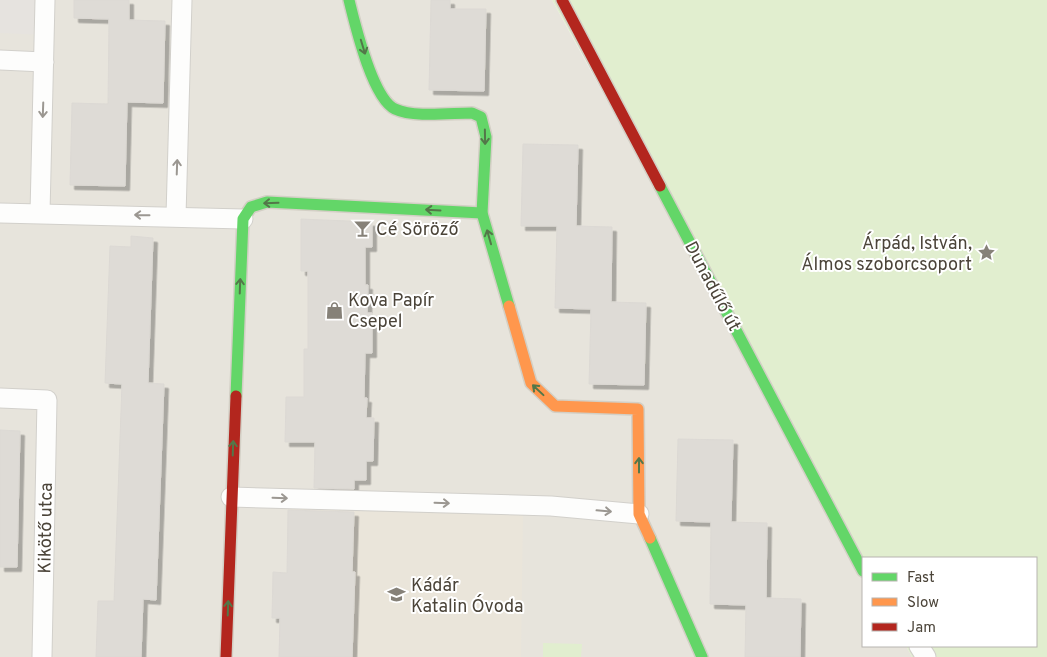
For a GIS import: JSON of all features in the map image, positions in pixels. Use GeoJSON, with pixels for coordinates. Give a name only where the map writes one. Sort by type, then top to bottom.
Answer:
{"type":"FeatureCollection","features":[{"type":"Feature","properties":{"kind":"street"},"geometry":{"type":"LineString","coordinates":[[40,213],[45,0]]}},
{"type":"Feature","properties":{"kind":"street"},"geometry":{"type":"LineString","coordinates":[[176,216],[182,0]]}},
{"type":"Feature","properties":{"kind":"street"},"geometry":{"type":"LineString","coordinates":[[349,0],[373,80],[385,102],[394,109],[407,112],[472,113],[481,117],[486,138],[482,213],[531,383],[555,406],[638,409],[639,514],[702,657]]}},
{"type":"Feature","properties":{"kind":"street","name":"Dunadűlő út"},"geometry":{"type":"LineString","coordinates":[[562,0],[862,570]]}},
{"type":"Feature","properties":{"kind":"street"},"geometry":{"type":"LineString","coordinates":[[0,60],[44,62]]}},
{"type":"Feature","properties":{"kind":"street"},"geometry":{"type":"LineString","coordinates":[[226,657],[243,219],[251,208],[267,202],[482,213]]}},
{"type":"Feature","properties":{"kind":"street"},"geometry":{"type":"LineString","coordinates":[[0,213],[243,219]]}},
{"type":"Feature","properties":{"kind":"street","name":"Kikötő utca"},"geometry":{"type":"LineString","coordinates":[[0,398],[47,400],[42,657]]}},
{"type":"Feature","properties":{"kind":"street"},"geometry":{"type":"LineString","coordinates":[[231,497],[551,506],[639,514]]}},
{"type":"Feature","properties":{"kind":"shaded area"},"geometry":{"type":"Polygon","coordinates":[[[0,0],[552,0],[862,566],[862,647],[907,647],[912,657],[0,657],[0,0]]]}},
{"type":"Feature","properties":{"kind":"shaded area"},"geometry":{"type":"Polygon","coordinates":[[[0,0],[45,0],[45,35],[0,33],[0,0]]]}},
{"type":"Feature","properties":{"kind":"shaded area","name":"Kádár Katalin Óvoda"},"geometry":{"type":"Polygon","coordinates":[[[288,508],[523,513],[521,657],[279,657],[279,638],[294,638],[294,618],[272,618],[273,572],[297,573],[288,552],[288,508]]]}},
{"type":"Feature","properties":{"kind":"green space"},"geometry":{"type":"Polygon","coordinates":[[[552,0],[1047,0],[1047,657],[912,657],[907,647],[1037,647],[1037,557],[862,557],[552,0]]]}},
{"type":"Feature","properties":{"kind":"green space"},"geometry":{"type":"Polygon","coordinates":[[[543,643],[582,644],[581,657],[543,657],[543,643]]]}},
{"type":"Feature","properties":{"kind":"building"},"geometry":{"type":"Polygon","coordinates":[[[74,0],[129,0],[129,20],[165,21],[163,103],[127,102],[125,186],[70,185],[72,103],[108,104],[109,19],[74,18],[74,0]]]}},
{"type":"Feature","properties":{"kind":"building"},"geometry":{"type":"Polygon","coordinates":[[[431,0],[450,0],[450,9],[486,9],[484,91],[429,90],[431,0]]]}},
{"type":"Feature","properties":{"kind":"building"},"geometry":{"type":"Polygon","coordinates":[[[523,144],[578,145],[576,226],[612,227],[611,302],[646,303],[644,385],[589,384],[591,309],[555,308],[557,226],[521,226],[523,144]]]}},
{"type":"Feature","properties":{"kind":"building"},"geometry":{"type":"Polygon","coordinates":[[[301,219],[372,222],[372,247],[365,247],[365,285],[368,285],[367,313],[372,313],[372,353],[365,353],[364,398],[367,398],[366,418],[374,418],[373,461],[366,461],[366,480],[354,480],[354,489],[314,488],[315,442],[285,442],[286,397],[304,397],[304,349],[308,349],[308,271],[301,271],[301,219]]]}},
{"type":"Feature","properties":{"kind":"building"},"geometry":{"type":"Polygon","coordinates":[[[131,236],[153,238],[148,383],[164,384],[156,600],[143,599],[141,657],[96,657],[98,601],[114,601],[122,384],[105,383],[110,246],[131,247],[131,236]]]}},
{"type":"Feature","properties":{"kind":"building"},"geometry":{"type":"Polygon","coordinates":[[[0,430],[20,431],[17,567],[0,567],[0,430]]]}},
{"type":"Feature","properties":{"kind":"building"},"geometry":{"type":"Polygon","coordinates":[[[678,439],[733,440],[731,522],[767,523],[766,598],[801,599],[800,657],[745,657],[746,605],[710,604],[711,522],[676,521],[678,439]]]}},
{"type":"Feature","properties":{"kind":"building"},"geometry":{"type":"Polygon","coordinates":[[[288,510],[354,512],[352,572],[355,572],[352,657],[279,657],[280,618],[272,618],[273,572],[287,573],[288,510]]]}},
{"type":"Feature","properties":{"kind":"traffic: fast"},"geometry":{"type":"LineString","coordinates":[[349,0],[355,26],[372,76],[387,102],[395,109],[403,112],[433,114],[472,113],[481,117],[486,137],[482,213],[509,306]]}},
{"type":"Feature","properties":{"kind":"traffic: fast"},"geometry":{"type":"LineString","coordinates":[[660,186],[862,569]]}},
{"type":"Feature","properties":{"kind":"traffic: fast"},"geometry":{"type":"LineString","coordinates":[[236,396],[243,219],[251,207],[267,202],[482,213]]}},
{"type":"Feature","properties":{"kind":"traffic: fast"},"geometry":{"type":"LineString","coordinates":[[650,538],[702,657]]}},
{"type":"Feature","properties":{"kind":"traffic: slow"},"geometry":{"type":"LineString","coordinates":[[509,306],[531,383],[555,406],[638,409],[639,514],[650,538]]}},
{"type":"Feature","properties":{"kind":"traffic: jam"},"geometry":{"type":"LineString","coordinates":[[562,0],[660,186]]}},
{"type":"Feature","properties":{"kind":"traffic: jam"},"geometry":{"type":"LineString","coordinates":[[226,657],[236,396]]}},
{"type":"Feature","properties":{"kind":"place","name":"Cé Söröző"},"geometry":{"type":"Point","coordinates":[362,229]}},
{"type":"Feature","properties":{"kind":"place","name":"Árpád, István, Álmos szoborcsoport"},"geometry":{"type":"Point","coordinates":[986,253]}},
{"type":"Feature","properties":{"kind":"place","name":"Kova Papír Csepel"},"geometry":{"type":"Point","coordinates":[334,310]}},
{"type":"Feature","properties":{"kind":"place","name":"Kádár Katalin Óvoda"},"geometry":{"type":"Point","coordinates":[397,595]}}]}
